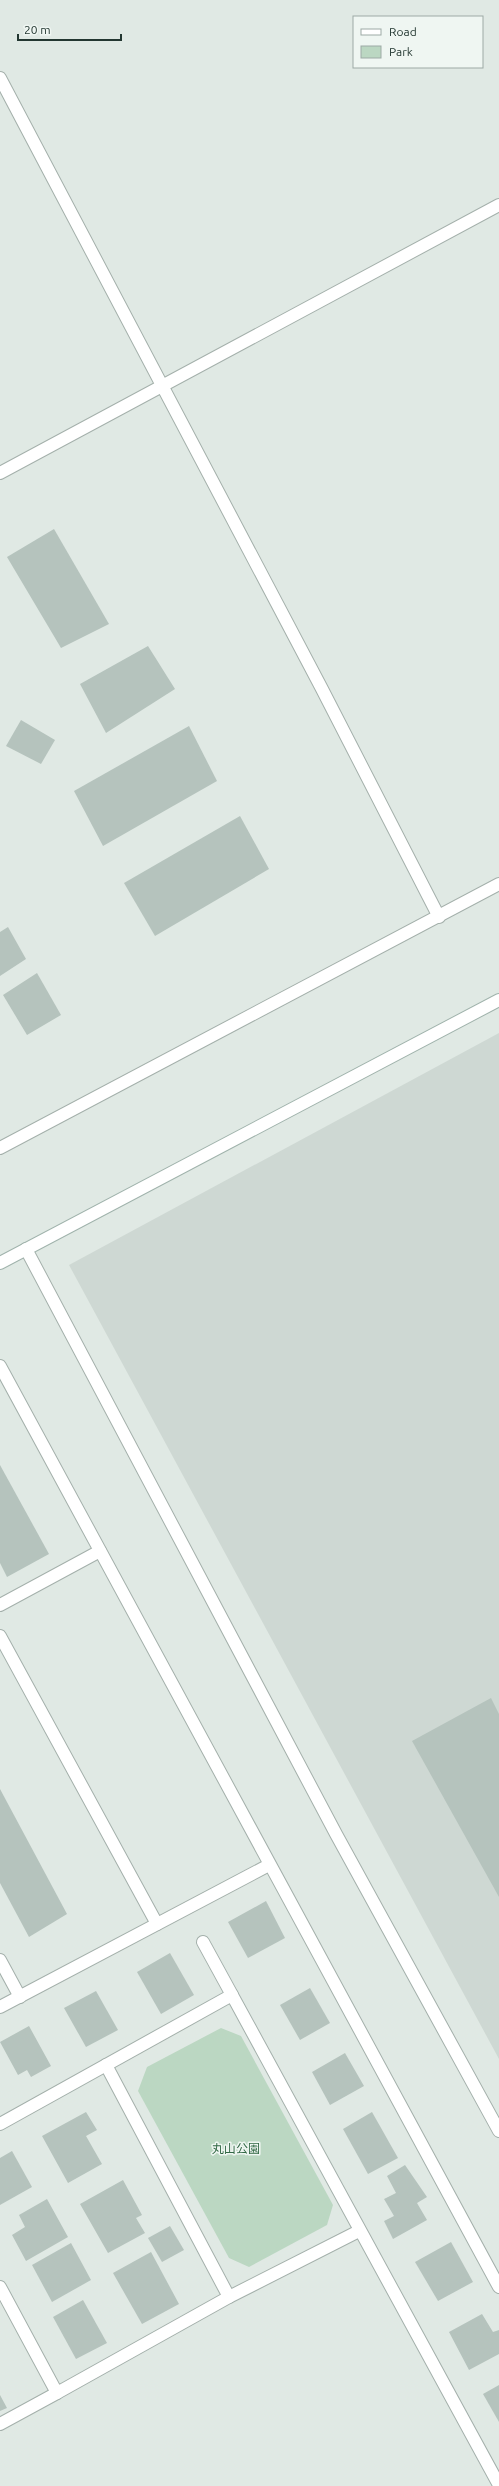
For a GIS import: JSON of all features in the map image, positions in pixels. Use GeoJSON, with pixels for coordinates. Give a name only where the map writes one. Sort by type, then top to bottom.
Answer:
{"type":"FeatureCollection","features":[{"type":"Feature","properties":{"kind":"street"},"geometry":{"type":"LineString","coordinates":[[0,78],[164,386],[439,917]]}},
{"type":"Feature","properties":{"kind":"street"},"geometry":{"type":"LineString","coordinates":[[0,473],[499,205]]}},
{"type":"Feature","properties":{"kind":"street"},"geometry":{"type":"LineString","coordinates":[[0,1148],[499,884]]}},
{"type":"Feature","properties":{"kind":"street"},"geometry":{"type":"LineString","coordinates":[[0,1263],[499,1000]]}},
{"type":"Feature","properties":{"kind":"street"},"geometry":{"type":"LineString","coordinates":[[26,1249],[336,1834],[499,2131]]}},
{"type":"Feature","properties":{"kind":"street"},"geometry":{"type":"LineString","coordinates":[[0,1366],[499,2287]]}},
{"type":"Feature","properties":{"kind":"street"},"geometry":{"type":"LineString","coordinates":[[0,1605],[100,1551]]}},
{"type":"Feature","properties":{"kind":"street"},"geometry":{"type":"LineString","coordinates":[[0,1636],[157,1924]]}},
{"type":"Feature","properties":{"kind":"street"},"geometry":{"type":"LineString","coordinates":[[0,2007],[269,1865]]}},
{"type":"Feature","properties":{"kind":"street"},"geometry":{"type":"LineString","coordinates":[[203,1942],[359,2231],[499,2485]]}},
{"type":"Feature","properties":{"kind":"street"},"geometry":{"type":"LineString","coordinates":[[0,1960],[20,1997]]}},
{"type":"Feature","properties":{"kind":"street"},"geometry":{"type":"LineString","coordinates":[[0,2124],[232,1996]]}},
{"type":"Feature","properties":{"kind":"street"},"geometry":{"type":"LineString","coordinates":[[106,2066],[230,2297]]}},
{"type":"Feature","properties":{"kind":"street"},"geometry":{"type":"LineString","coordinates":[[0,2424],[230,2297],[359,2231]]}},
{"type":"Feature","properties":{"kind":"street"},"geometry":{"type":"LineString","coordinates":[[0,2287],[58,2393]]}},
{"type":"Feature","properties":{"kind":"shaded area"},"geometry":{"type":"Polygon","coordinates":[[[499,1033],[499,2059],[69,1265],[499,1033]]]}},
{"type":"Feature","properties":{"kind":"green space","name":"丸山公園"},"geometry":{"type":"Polygon","coordinates":[[[221,2028],[241,2036],[333,2205],[327,2225],[249,2267],[229,2258],[138,2091],[147,2067],[221,2028]]]}},
{"type":"Feature","properties":{"kind":"building"},"geometry":{"type":"Polygon","coordinates":[[[54,529],[109,624],[61,648],[7,557],[54,529]]]}},
{"type":"Feature","properties":{"kind":"building"},"geometry":{"type":"Polygon","coordinates":[[[148,646],[175,689],[106,733],[80,684],[148,646]]]}},
{"type":"Feature","properties":{"kind":"building"},"geometry":{"type":"Polygon","coordinates":[[[21,720],[55,740],[41,764],[6,746],[21,720]]]}},
{"type":"Feature","properties":{"kind":"building"},"geometry":{"type":"Polygon","coordinates":[[[189,726],[217,781],[103,846],[74,791],[189,726]]]}},
{"type":"Feature","properties":{"kind":"building"},"geometry":{"type":"Polygon","coordinates":[[[240,816],[269,869],[155,936],[124,883],[240,816]]]}},
{"type":"Feature","properties":{"kind":"building"},"geometry":{"type":"Polygon","coordinates":[[[8,927],[26,959],[0,976],[0,932],[8,927]]]}},
{"type":"Feature","properties":{"kind":"building"},"geometry":{"type":"Polygon","coordinates":[[[37,973],[61,1015],[27,1035],[3,995],[37,973]]]}},
{"type":"Feature","properties":{"kind":"building"},"geometry":{"type":"Polygon","coordinates":[[[0,1465],[49,1554],[7,1577],[0,1563],[0,1465]]]}},
{"type":"Feature","properties":{"kind":"building"},"geometry":{"type":"Polygon","coordinates":[[[491,1698],[499,1714],[499,1897],[412,1741],[491,1698]]]}},
{"type":"Feature","properties":{"kind":"building"},"geometry":{"type":"Polygon","coordinates":[[[0,1789],[67,1914],[29,1937],[0,1883],[0,1789]]]}},
{"type":"Feature","properties":{"kind":"building"},"geometry":{"type":"Polygon","coordinates":[[[266,1901],[285,1938],[248,1958],[228,1922],[266,1901]]]}},
{"type":"Feature","properties":{"kind":"building"},"geometry":{"type":"Polygon","coordinates":[[[170,1953],[194,1995],[161,2014],[137,1972],[170,1953]]]}},
{"type":"Feature","properties":{"kind":"building"},"geometry":{"type":"Polygon","coordinates":[[[310,1988],[330,2023],[300,2040],[280,2005],[310,1988]]]}},
{"type":"Feature","properties":{"kind":"building"},"geometry":{"type":"Polygon","coordinates":[[[96,1991],[118,2030],[86,2047],[64,2008],[96,1991]]]}},
{"type":"Feature","properties":{"kind":"building"},"geometry":{"type":"Polygon","coordinates":[[[29,2026],[51,2066],[31,2077],[27,2070],[18,2075],[0,2042],[29,2026]]]}},
{"type":"Feature","properties":{"kind":"building"},"geometry":{"type":"Polygon","coordinates":[[[345,2053],[364,2086],[330,2105],[312,2072],[345,2053]]]}},
{"type":"Feature","properties":{"kind":"building"},"geometry":{"type":"Polygon","coordinates":[[[86,2112],[97,2130],[86,2136],[102,2164],[68,2183],[42,2136],[86,2112]]]}},
{"type":"Feature","properties":{"kind":"building"},"geometry":{"type":"Polygon","coordinates":[[[372,2112],[398,2158],[368,2174],[343,2129],[372,2112]]]}},
{"type":"Feature","properties":{"kind":"building"},"geometry":{"type":"Polygon","coordinates":[[[12,2151],[32,2187],[0,2205],[0,2158],[12,2151]]]}},
{"type":"Feature","properties":{"kind":"building"},"geometry":{"type":"Polygon","coordinates":[[[405,2165],[427,2197],[417,2203],[427,2220],[393,2239],[384,2221],[394,2216],[384,2199],[396,2193],[387,2176],[405,2165]]]}},
{"type":"Feature","properties":{"kind":"building"},"geometry":{"type":"Polygon","coordinates":[[[123,2180],[142,2215],[136,2218],[145,2233],[108,2253],[80,2204],[123,2180]]]}},
{"type":"Feature","properties":{"kind":"building"},"geometry":{"type":"Polygon","coordinates":[[[47,2199],[68,2237],[26,2261],[12,2235],[25,2227],[19,2215],[47,2199]]]}},
{"type":"Feature","properties":{"kind":"building"},"geometry":{"type":"Polygon","coordinates":[[[170,2226],[184,2250],[162,2262],[148,2238],[170,2226]]]}},
{"type":"Feature","properties":{"kind":"building"},"geometry":{"type":"Polygon","coordinates":[[[451,2242],[473,2282],[438,2301],[415,2262],[451,2242]]]}},
{"type":"Feature","properties":{"kind":"building"},"geometry":{"type":"Polygon","coordinates":[[[71,2243],[91,2280],[52,2302],[32,2265],[71,2243]]]}},
{"type":"Feature","properties":{"kind":"building"},"geometry":{"type":"Polygon","coordinates":[[[151,2252],[179,2304],[142,2324],[113,2273],[151,2252]]]}},
{"type":"Feature","properties":{"kind":"building"},"geometry":{"type":"Polygon","coordinates":[[[83,2300],[107,2343],[76,2359],[53,2317],[83,2300]]]}},
{"type":"Feature","properties":{"kind":"building"},"geometry":{"type":"Polygon","coordinates":[[[482,2314],[493,2332],[499,2330],[499,2354],[469,2370],[449,2332],[482,2314]]]}},
{"type":"Feature","properties":{"kind":"building"},"geometry":{"type":"Polygon","coordinates":[[[499,2385],[499,2422],[483,2394],[499,2385]]]}},
{"type":"Feature","properties":{"kind":"building"},"geometry":{"type":"Polygon","coordinates":[[[0,2395],[7,2408],[0,2411],[0,2395]]]}}]}
